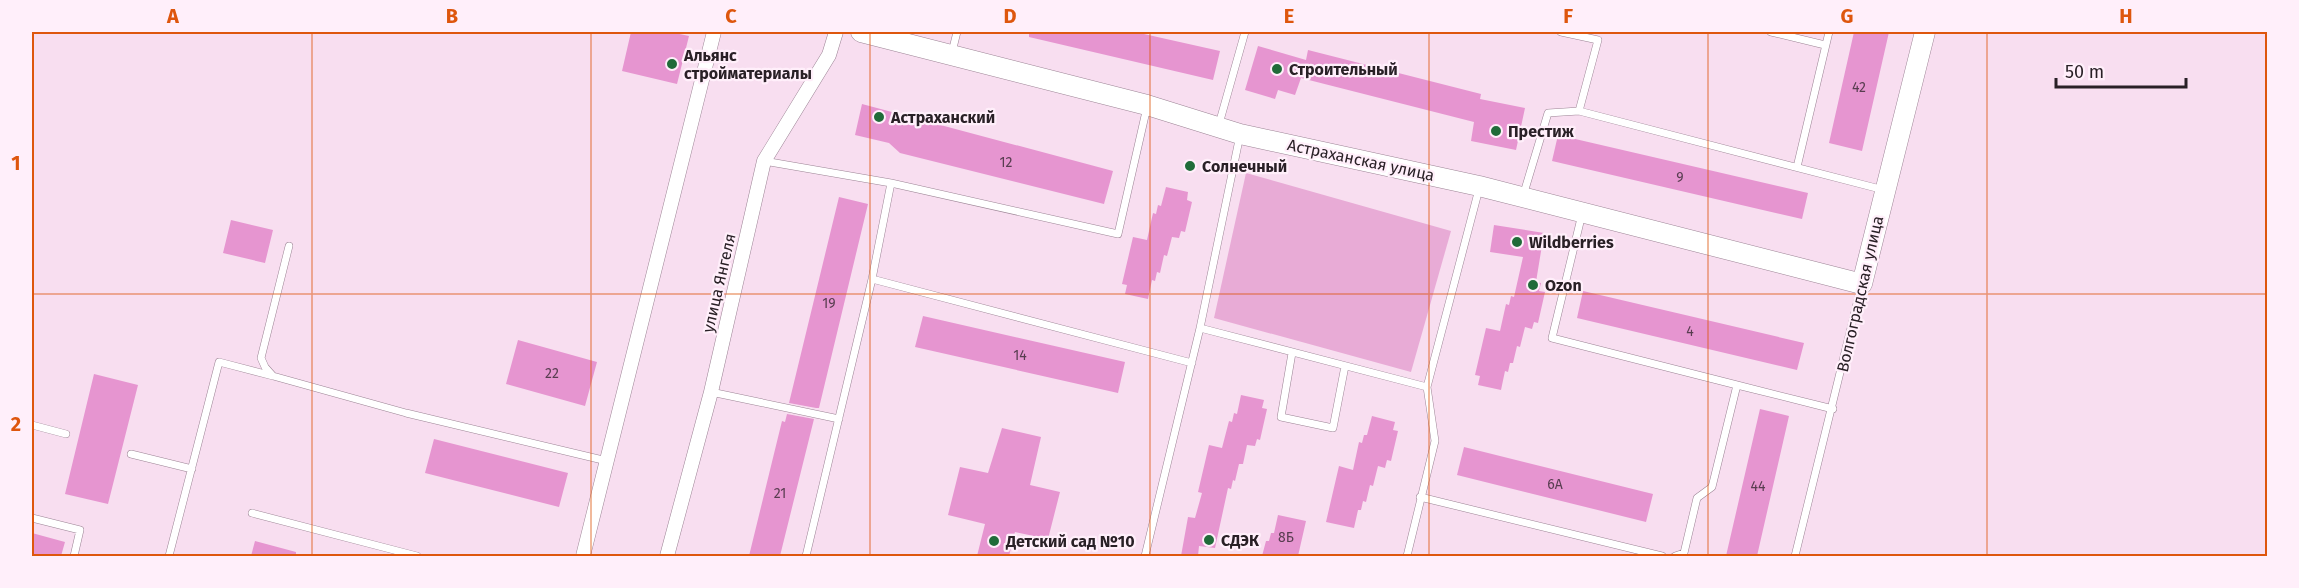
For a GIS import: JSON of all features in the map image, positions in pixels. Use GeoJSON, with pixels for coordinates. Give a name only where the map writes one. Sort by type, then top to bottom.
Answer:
{"type":"FeatureCollection","features":[{"type":"Feature","properties":{"kind":"street"},"geometry":{"type":"LineString","coordinates":[[583,556],[714,32]]}},
{"type":"Feature","properties":{"kind":"street","name":"улица Янгеля"},"geometry":{"type":"LineString","coordinates":[[667,556],[711,392],[764,161],[830,55],[836,32]]}},
{"type":"Feature","properties":{"kind":"street","name":"Астраханская улица"},"geometry":{"type":"LineString","coordinates":[[861,32],[951,53],[1147,105],[1240,134],[1479,186],[1862,284]]}},
{"type":"Feature","properties":{"kind":"street","name":"Волгоградская улица"},"geometry":{"type":"LineString","coordinates":[[1862,284],[1925,32]]}},
{"type":"Feature","properties":{"kind":"lane"},"geometry":{"type":"LineString","coordinates":[[951,53],[957,32]]}},
{"type":"Feature","properties":{"kind":"lane"},"geometry":{"type":"LineString","coordinates":[[1218,126],[1243,32]]}},
{"type":"Feature","properties":{"kind":"lane"},"geometry":{"type":"LineString","coordinates":[[1561,32],[1598,40]]}},
{"type":"Feature","properties":{"kind":"lane"},"geometry":{"type":"LineString","coordinates":[[1579,111],[1600,32]]}},
{"type":"Feature","properties":{"kind":"lane"},"geometry":{"type":"LineString","coordinates":[[1771,32],[1825,45]]}},
{"type":"Feature","properties":{"kind":"lane"},"geometry":{"type":"LineString","coordinates":[[1797,167],[1829,32]]}},
{"type":"Feature","properties":{"kind":"lane"},"geometry":{"type":"LineString","coordinates":[[764,161],[891,183],[1118,234],[1147,105]]}},
{"type":"Feature","properties":{"kind":"lane"},"geometry":{"type":"LineString","coordinates":[[1522,198],[1548,113],[1579,111],[1885,190]]}},
{"type":"Feature","properties":{"kind":"lane"},"geometry":{"type":"LineString","coordinates":[[1145,556],[1200,328],[1240,134]]}},
{"type":"Feature","properties":{"kind":"lane"},"geometry":{"type":"LineString","coordinates":[[806,556],[872,279],[891,183]]}},
{"type":"Feature","properties":{"kind":"lane"},"geometry":{"type":"LineString","coordinates":[[1407,556],[1434,441],[1427,387],[1479,186]]}},
{"type":"Feature","properties":{"kind":"lane"},"geometry":{"type":"LineString","coordinates":[[1582,212],[1552,338],[1833,409]]}},
{"type":"Feature","properties":{"kind":"lane"},"geometry":{"type":"LineString","coordinates":[[273,376],[261,358],[289,246]]}},
{"type":"Feature","properties":{"kind":"lane"},"geometry":{"type":"LineString","coordinates":[[872,279],[1191,363]]}},
{"type":"Feature","properties":{"kind":"lane","name":"Волгоградская улица"},"geometry":{"type":"LineString","coordinates":[[1795,556],[1862,284]]}},
{"type":"Feature","properties":{"kind":"lane"},"geometry":{"type":"LineString","coordinates":[[1200,328],[1427,387]]}},
{"type":"Feature","properties":{"kind":"lane"},"geometry":{"type":"LineString","coordinates":[[1292,353],[1281,417],[1333,428],[1345,366]]}},
{"type":"Feature","properties":{"kind":"lane"},"geometry":{"type":"LineString","coordinates":[[169,556],[219,362],[406,413],[607,461]]}},
{"type":"Feature","properties":{"kind":"lane"},"geometry":{"type":"LineString","coordinates":[[1675,556],[1684,553],[1697,498],[1712,487],[1737,385]]}},
{"type":"Feature","properties":{"kind":"lane"},"geometry":{"type":"LineString","coordinates":[[711,392],[839,419]]}},
{"type":"Feature","properties":{"kind":"lane"},"geometry":{"type":"LineString","coordinates":[[32,425],[66,434]]}},
{"type":"Feature","properties":{"kind":"lane"},"geometry":{"type":"LineString","coordinates":[[131,454],[192,468]]}},
{"type":"Feature","properties":{"kind":"lane"},"geometry":{"type":"LineString","coordinates":[[1420,497],[1662,556]]}},
{"type":"Feature","properties":{"kind":"lane"},"geometry":{"type":"LineString","coordinates":[[252,513],[417,556]]}},
{"type":"Feature","properties":{"kind":"lane"},"geometry":{"type":"LineString","coordinates":[[32,518],[80,531],[74,556]]}},
{"type":"Feature","properties":{"kind":"shaded area"},"geometry":{"type":"Polygon","coordinates":[[[1246,173],[1451,231],[1411,372],[1214,318],[1246,173]]]}},
{"type":"Feature","properties":{"kind":"building"},"geometry":{"type":"Polygon","coordinates":[[[631,32],[670,32],[689,36],[677,84],[622,71],[631,32]]]}},
{"type":"Feature","properties":{"kind":"building"},"geometry":{"type":"Polygon","coordinates":[[[1029,32],[1135,32],[1220,51],[1213,80],[1029,37],[1029,32]]]}},
{"type":"Feature","properties":{"kind":"building"},"geometry":{"type":"Polygon","coordinates":[[[1854,32],[1889,32],[1862,151],[1829,143],[1854,32]]]}},
{"type":"Feature","properties":{"kind":"building"},"geometry":{"type":"Polygon","coordinates":[[[1258,46],[1306,60],[1308,50],[1481,94],[1480,99],[1525,108],[1516,150],[1471,141],[1474,122],[1301,78],[1295,95],[1278,90],[1275,99],[1245,90],[1258,46]]]}},
{"type":"Feature","properties":{"kind":"building"},"geometry":{"type":"Polygon","coordinates":[[[862,104],[1113,171],[1104,204],[900,153],[889,143],[855,135],[862,104]]]}},
{"type":"Feature","properties":{"kind":"building"},"geometry":{"type":"Polygon","coordinates":[[[1558,135],[1808,193],[1802,219],[1552,161],[1558,135]]]}},
{"type":"Feature","properties":{"kind":"building"},"geometry":{"type":"Polygon","coordinates":[[[1166,187],[1188,192],[1187,200],[1192,202],[1185,232],[1181,231],[1179,238],[1172,237],[1167,256],[1164,255],[1160,273],[1157,272],[1155,281],[1152,280],[1148,299],[1125,294],[1127,285],[1122,284],[1133,237],[1147,240],[1153,213],[1156,214],[1158,205],[1161,206],[1166,187]]]}},
{"type":"Feature","properties":{"kind":"building"},"geometry":{"type":"Polygon","coordinates":[[[839,197],[868,204],[819,408],[816,408],[789,403],[839,197]]]}},
{"type":"Feature","properties":{"kind":"building"},"geometry":{"type":"Polygon","coordinates":[[[231,220],[273,230],[265,263],[223,253],[231,220]]]}},
{"type":"Feature","properties":{"kind":"building"},"geometry":{"type":"Polygon","coordinates":[[[1494,225],[1544,233],[1536,282],[1541,283],[1539,291],[1545,292],[1538,323],[1534,322],[1532,329],[1525,327],[1513,363],[1510,363],[1508,372],[1505,371],[1501,390],[1478,385],[1480,376],[1475,375],[1486,328],[1500,331],[1506,304],[1509,305],[1511,296],[1514,297],[1523,257],[1490,252],[1494,225]]]}},
{"type":"Feature","properties":{"kind":"building"},"geometry":{"type":"Polygon","coordinates":[[[1583,291],[1804,343],[1797,370],[1577,318],[1583,291]]]}},
{"type":"Feature","properties":{"kind":"building"},"geometry":{"type":"Polygon","coordinates":[[[923,316],[1125,362],[1118,393],[915,347],[923,316]]]}},
{"type":"Feature","properties":{"kind":"building"},"geometry":{"type":"Polygon","coordinates":[[[518,340],[597,362],[585,406],[506,384],[518,340]]]}},
{"type":"Feature","properties":{"kind":"building"},"geometry":{"type":"Polygon","coordinates":[[[94,374],[138,385],[108,504],[65,494],[94,374]]]}},
{"type":"Feature","properties":{"kind":"building"},"geometry":{"type":"Polygon","coordinates":[[[1241,395],[1264,400],[1262,408],[1267,409],[1260,440],[1257,439],[1255,446],[1247,445],[1243,464],[1239,464],[1235,481],[1233,480],[1231,489],[1228,488],[1215,548],[1199,546],[1198,556],[1181,556],[1188,517],[1195,518],[1202,493],[1198,492],[1209,445],[1222,448],[1229,421],[1232,422],[1234,413],[1237,414],[1241,395]]]}},
{"type":"Feature","properties":{"kind":"building"},"geometry":{"type":"Polygon","coordinates":[[[1760,409],[1789,416],[1757,556],[1726,556],[1760,409]]]}},
{"type":"Feature","properties":{"kind":"building"},"geometry":{"type":"Polygon","coordinates":[[[787,414],[814,419],[780,556],[749,556],[782,421],[785,422],[787,414]]]}},
{"type":"Feature","properties":{"kind":"building"},"geometry":{"type":"Polygon","coordinates":[[[1372,416],[1395,422],[1393,430],[1398,431],[1391,461],[1387,460],[1385,468],[1378,466],[1366,502],[1363,501],[1361,510],[1358,510],[1354,528],[1326,522],[1339,466],[1353,470],[1359,442],[1362,443],[1364,435],[1367,435],[1372,416]]]}},
{"type":"Feature","properties":{"kind":"building","name":"Детский сад №10"},"geometry":{"type":"Polygon","coordinates":[[[1002,428],[1041,437],[1030,485],[1060,492],[1048,539],[1015,532],[1009,556],[977,556],[985,524],[948,515],[960,467],[988,473],[1002,428]]]}},
{"type":"Feature","properties":{"kind":"building"},"geometry":{"type":"Polygon","coordinates":[[[434,439],[568,473],[559,507],[425,473],[434,439]]]}},
{"type":"Feature","properties":{"kind":"building"},"geometry":{"type":"Polygon","coordinates":[[[1464,447],[1653,494],[1646,522],[1457,475],[1464,447]]]}},
{"type":"Feature","properties":{"kind":"building"},"geometry":{"type":"Polygon","coordinates":[[[1278,515],[1306,521],[1298,556],[1262,556],[1266,541],[1269,541],[1271,533],[1274,533],[1278,515]]]}},
{"type":"Feature","properties":{"kind":"building"},"geometry":{"type":"Polygon","coordinates":[[[32,533],[65,542],[61,556],[32,556],[32,533]]]}},
{"type":"Feature","properties":{"kind":"building"},"geometry":{"type":"Polygon","coordinates":[[[255,541],[296,552],[296,556],[251,556],[255,541]]]}},
{"type":"Feature","properties":{"kind":"place","name":"Альянс стройматериалы"},"geometry":{"type":"Point","coordinates":[672,64]}},
{"type":"Feature","properties":{"kind":"place","name":"Строительный"},"geometry":{"type":"Point","coordinates":[1277,69]}},
{"type":"Feature","properties":{"kind":"place","name":"Астраханский"},"geometry":{"type":"Point","coordinates":[879,117]}},
{"type":"Feature","properties":{"kind":"place","name":"Престиж"},"geometry":{"type":"Point","coordinates":[1496,131]}},
{"type":"Feature","properties":{"kind":"place","name":"Солнечный"},"geometry":{"type":"Point","coordinates":[1190,166]}},
{"type":"Feature","properties":{"kind":"place","name":"Wildberries"},"geometry":{"type":"Point","coordinates":[1517,242]}},
{"type":"Feature","properties":{"kind":"place","name":"Ozon"},"geometry":{"type":"Point","coordinates":[1533,285]}},
{"type":"Feature","properties":{"kind":"place","name":"СДЭК"},"geometry":{"type":"Point","coordinates":[1209,540]}},
{"type":"Feature","properties":{"kind":"place","name":"Детский сад №10"},"geometry":{"type":"Point","coordinates":[994,541]}}]}
